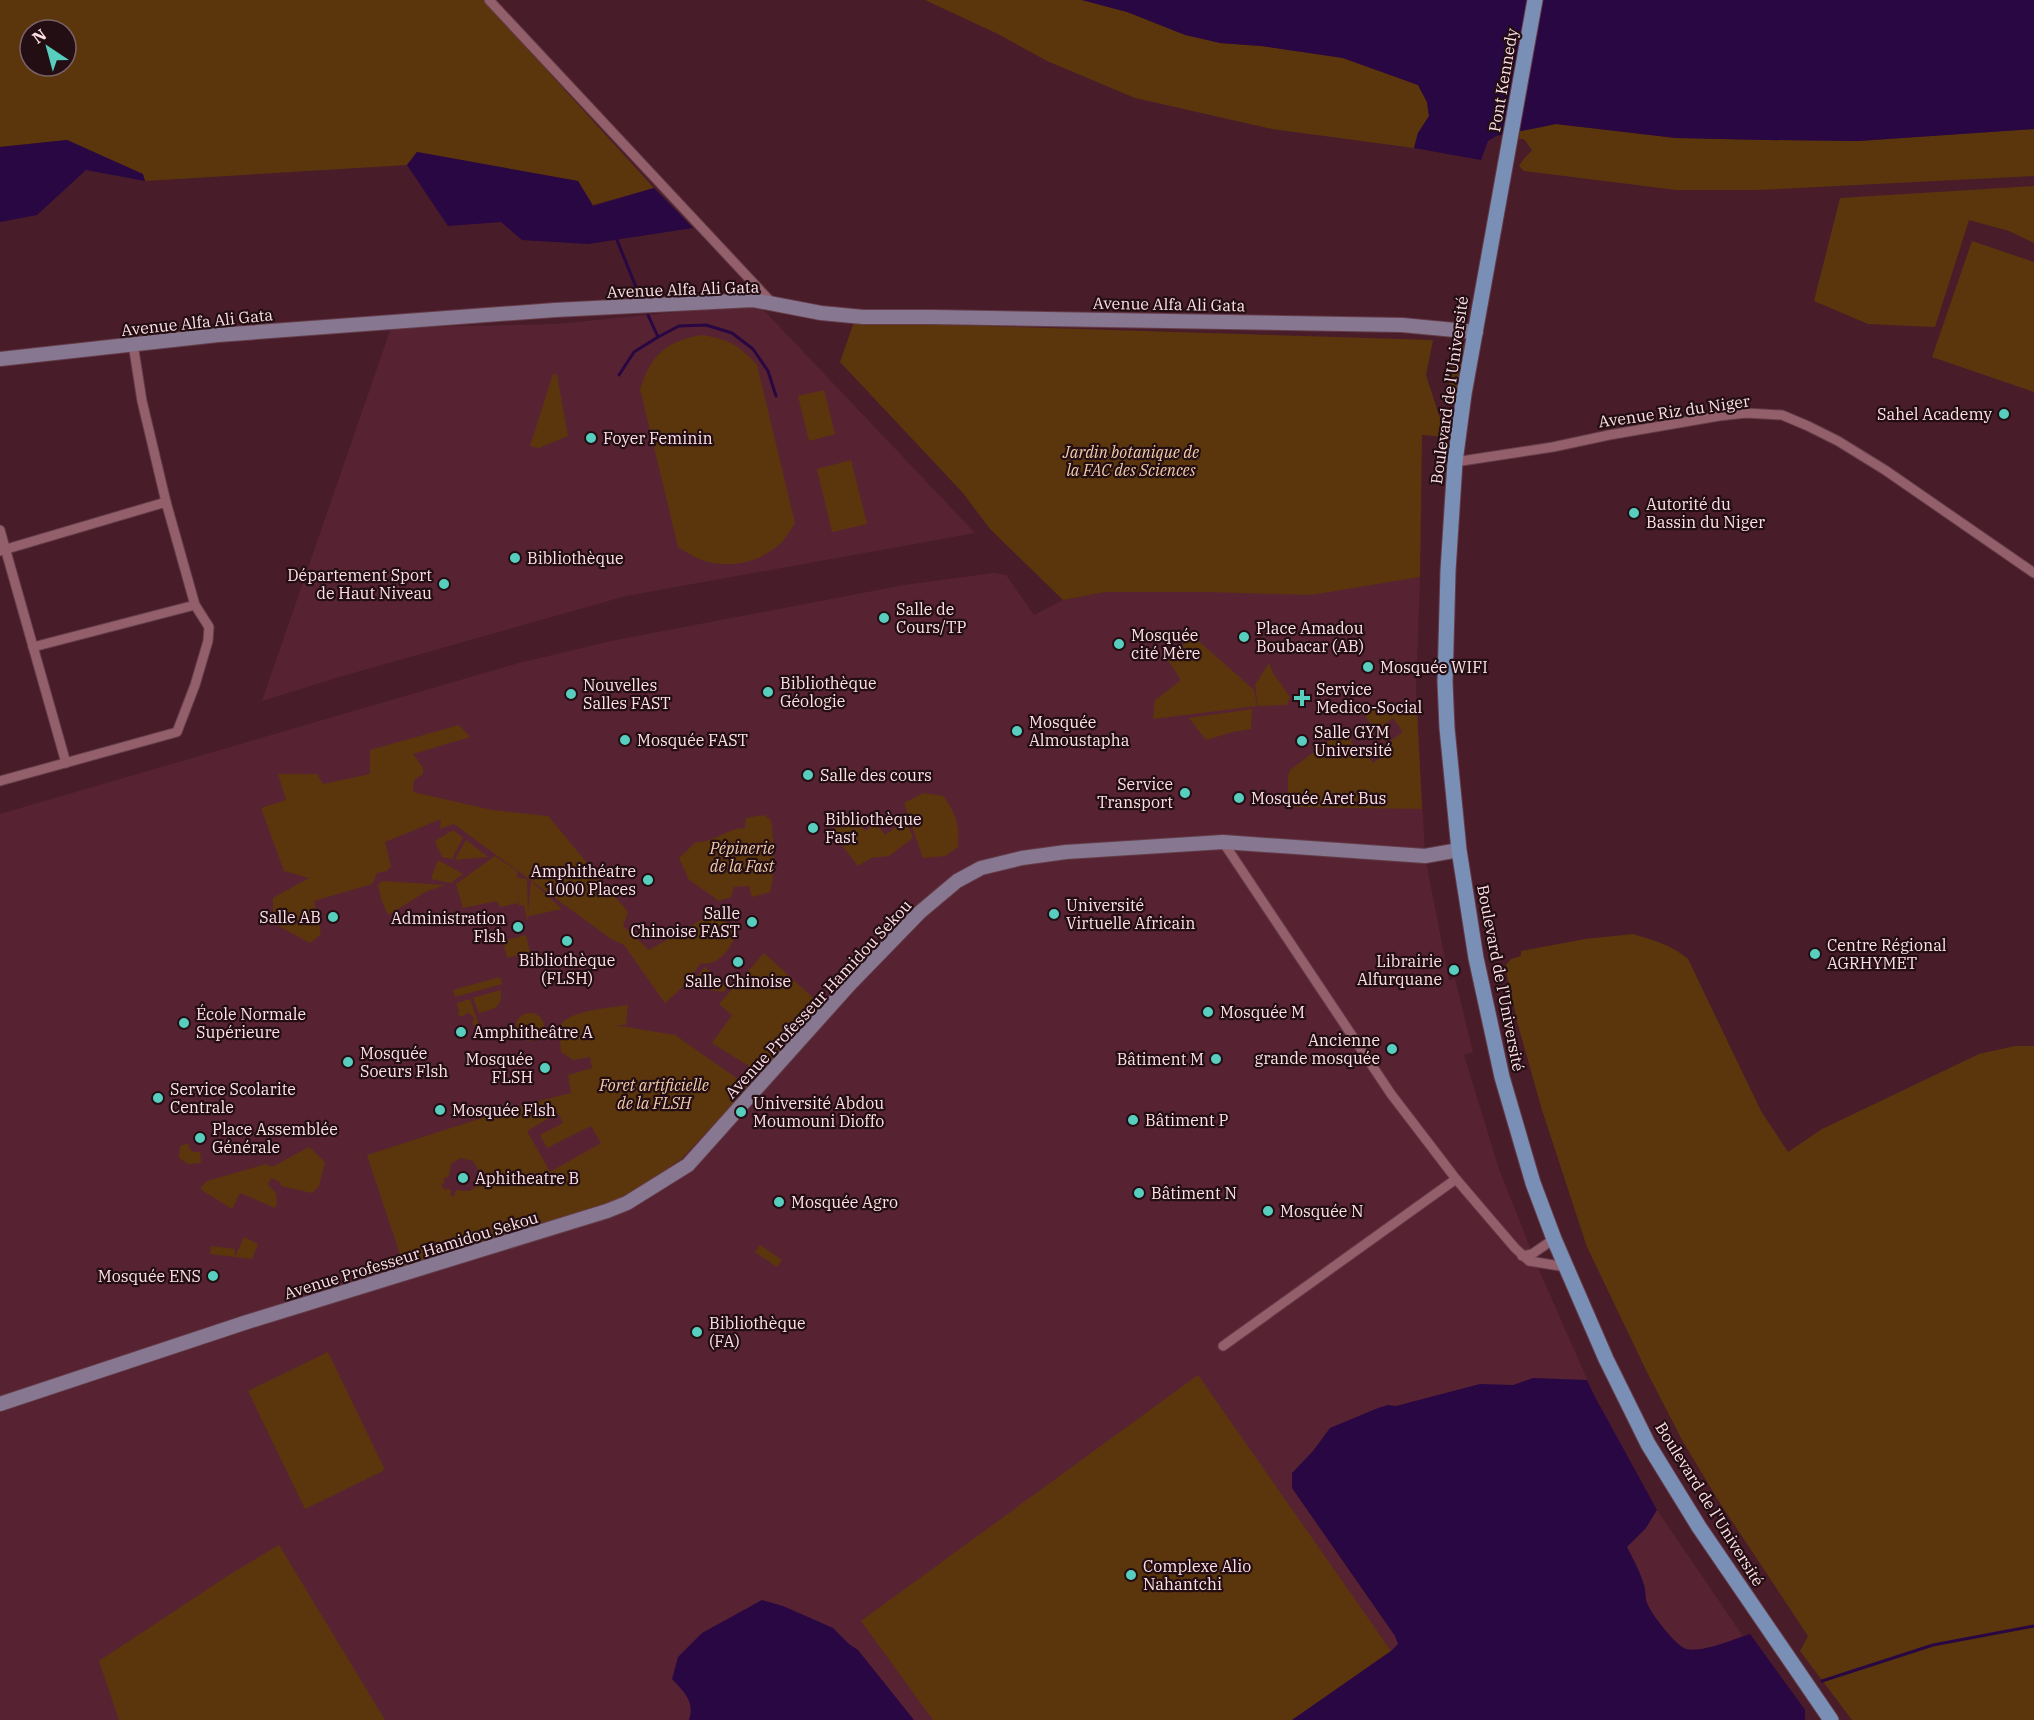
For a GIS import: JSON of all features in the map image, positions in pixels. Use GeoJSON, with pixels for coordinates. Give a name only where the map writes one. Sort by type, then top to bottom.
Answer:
{"type":"FeatureCollection","features":[{"type":"Feature","properties":{"kind":"main road","name":"Pont Kennedy"},"geometry":{"type":"LineString","coordinates":[[1506,166],[1535,0]]}},
{"type":"Feature","properties":{"kind":"main road","name":"Boulevard de l'Université"},"geometry":{"type":"LineString","coordinates":[[1506,166],[1464,394],[1455,462],[1448,571],[1445,682],[1447,728],[1459,850],[1476,958],[1502,1077],[1533,1182],[1554,1239],[1606,1359],[1648,1444],[1699,1527],[1831,1720]]}},
{"type":"Feature","properties":{"kind":"street"},"geometry":{"type":"LineString","coordinates":[[489,0],[773,304]]}},
{"type":"Feature","properties":{"kind":"street","name":"Avenue Alfa Ali Gata"},"geometry":{"type":"LineString","coordinates":[[0,359],[218,335],[555,310],[753,300],[821,313],[863,317],[932,316],[1402,325],[1476,332]]}},
{"type":"Feature","properties":{"kind":"street"},"geometry":{"type":"LineString","coordinates":[[0,782],[177,732],[195,685],[209,635],[209,627],[195,605],[166,502],[142,401],[133,344]]}},
{"type":"Feature","properties":{"kind":"street","name":"Avenue Riz du Niger"},"geometry":{"type":"LineString","coordinates":[[1455,462],[1553,447],[1719,416],[1746,413],[1782,415],[1828,436],[1885,470],[2034,573]]}},
{"type":"Feature","properties":{"kind":"street"},"geometry":{"type":"LineString","coordinates":[[3,550],[166,502]]}},
{"type":"Feature","properties":{"kind":"street"},"geometry":{"type":"LineString","coordinates":[[0,530],[3,550],[66,763]]}},
{"type":"Feature","properties":{"kind":"street"},"geometry":{"type":"LineString","coordinates":[[33,647],[195,605]]}},
{"type":"Feature","properties":{"kind":"street"},"geometry":{"type":"LineString","coordinates":[[1222,842],[1391,1094],[1456,1179],[1529,1262],[1566,1267]]}},
{"type":"Feature","properties":{"kind":"street","name":"Avenue Professeur Hamidou Sekou"},"geometry":{"type":"LineString","coordinates":[[0,1404],[247,1322],[617,1208],[688,1164],[850,984],[919,913],[957,881],[981,868],[1022,858],[1066,852],[1222,842],[1425,856],[1459,850]]}},
{"type":"Feature","properties":{"kind":"street"},"geometry":{"type":"LineString","coordinates":[[1223,1346],[1456,1179]]}},
{"type":"Feature","properties":{"kind":"street"},"geometry":{"type":"LineString","coordinates":[[1522,1256],[1532,1254],[1554,1239]]}},
{"type":"Feature","properties":{"kind":"shaded area"},"geometry":{"type":"Polygon","coordinates":[[[1082,0],[2034,0],[2034,129],[1858,141],[1676,138],[1556,124],[1496,136],[1488,141],[1481,160],[1414,148],[1418,133],[1429,116],[1427,102],[1418,85],[1343,58],[1261,46],[1220,43],[1185,35],[1127,12],[1082,0]]]}},
{"type":"Feature","properties":{"kind":"shaded area"},"geometry":{"type":"Polygon","coordinates":[[[67,140],[143,174],[145,181],[86,170],[37,215],[0,222],[0,147],[67,140]]]}},
{"type":"Feature","properties":{"kind":"shaded area"},"geometry":{"type":"Polygon","coordinates":[[[417,152],[578,181],[593,206],[654,188],[693,228],[588,244],[522,240],[501,222],[448,226],[407,165],[417,152]]]}},
{"type":"Feature","properties":{"kind":"shaded area"},"geometry":{"type":"Polygon","coordinates":[[[758,304],[975,533],[626,596],[262,701],[391,328],[556,324],[758,304]]]}},
{"type":"Feature","properties":{"kind":"shaded area","name":"Université Abdou Moumouni Dioffo"},"geometry":{"type":"Polygon","coordinates":[[[994,573],[1006,575],[1034,615],[1063,600],[1106,592],[1347,588],[1420,577],[1416,689],[1425,856],[1449,980],[1455,979],[1473,1052],[1464,1055],[1499,1169],[1539,1270],[1594,1395],[1657,1510],[1755,1654],[1519,1720],[0,1720],[0,814],[519,663],[611,641],[904,585],[994,573]]]}},
{"type":"Feature","properties":{"kind":"shaded area"},"geometry":{"type":"Polygon","coordinates":[[[1533,1378],[1587,1380],[1657,1510],[1646,1528],[1627,1547],[1645,1587],[1647,1603],[1664,1629],[1682,1647],[1693,1650],[1750,1634],[1805,1710],[1805,1720],[1292,1720],[1398,1644],[1395,1636],[1292,1488],[1292,1473],[1313,1451],[1330,1428],[1378,1408],[1388,1405],[1396,1406],[1480,1384],[1513,1385],[1533,1378]]]}},
{"type":"Feature","properties":{"kind":"shaded area"},"geometry":{"type":"Polygon","coordinates":[[[762,1600],[783,1606],[833,1628],[858,1650],[914,1720],[689,1720],[691,1707],[689,1702],[672,1679],[678,1657],[702,1633],[762,1600]]]}},
{"type":"Feature","properties":{"kind":"green space"},"geometry":{"type":"Polygon","coordinates":[[[0,0],[483,0],[654,188],[593,205],[578,181],[417,152],[407,165],[145,181],[142,174],[67,140],[0,147],[0,0]]]}},
{"type":"Feature","properties":{"kind":"green space"},"geometry":{"type":"Polygon","coordinates":[[[925,0],[1082,0],[1127,12],[1220,43],[1261,46],[1343,58],[1418,85],[1427,102],[1429,116],[1418,133],[1414,148],[1272,129],[1135,98],[1047,61],[998,34],[925,0]]]}},
{"type":"Feature","properties":{"kind":"green space"},"geometry":{"type":"Polygon","coordinates":[[[1556,124],[1676,138],[1858,141],[2034,129],[2034,176],[1758,190],[1676,190],[1524,171],[1519,166],[1532,150],[1524,139],[1519,139],[1520,131],[1556,124]]]}},
{"type":"Feature","properties":{"kind":"green space"},"geometry":{"type":"Polygon","coordinates":[[[2034,186],[2034,243],[2009,231],[1969,220],[1935,327],[1868,324],[1814,301],[1840,198],[2034,186]]]}},
{"type":"Feature","properties":{"kind":"green space"},"geometry":{"type":"Polygon","coordinates":[[[1972,241],[2034,262],[2034,392],[1932,357],[1972,241]]]}},
{"type":"Feature","properties":{"kind":"green space","name":"Jardin botanique de la FAC des Sciences"},"geometry":{"type":"Polygon","coordinates":[[[854,322],[1433,340],[1426,375],[1446,437],[1422,435],[1420,577],[1311,595],[1106,592],[1063,600],[990,529],[963,493],[840,362],[854,322]]]}},
{"type":"Feature","properties":{"kind":"green space"},"geometry":{"type":"Polygon","coordinates":[[[701,335],[718,338],[732,344],[757,365],[795,523],[782,542],[764,555],[753,560],[732,564],[721,564],[696,558],[678,547],[640,389],[655,358],[678,341],[701,335]]]}},
{"type":"Feature","properties":{"kind":"green space"},"geometry":{"type":"Polygon","coordinates":[[[1457,342],[1468,344],[1457,402],[1455,402],[1449,383],[1457,342]]]}},
{"type":"Feature","properties":{"kind":"green space"},"geometry":{"type":"Polygon","coordinates":[[[553,374],[557,375],[568,436],[539,448],[530,446],[553,374]]]}},
{"type":"Feature","properties":{"kind":"green space"},"geometry":{"type":"Polygon","coordinates":[[[824,390],[835,434],[809,441],[798,396],[824,390]]]}},
{"type":"Feature","properties":{"kind":"green space"},"geometry":{"type":"Polygon","coordinates":[[[851,460],[867,524],[832,532],[817,469],[851,460]]]}},
{"type":"Feature","properties":{"kind":"green space"},"geometry":{"type":"Polygon","coordinates":[[[1194,637],[1254,690],[1257,706],[1153,719],[1155,700],[1180,681],[1166,657],[1194,637]]]}},
{"type":"Feature","properties":{"kind":"green space"},"geometry":{"type":"Polygon","coordinates":[[[1269,663],[1273,673],[1290,697],[1287,705],[1258,706],[1255,685],[1269,663]]]}},
{"type":"Feature","properties":{"kind":"green space"},"geometry":{"type":"Polygon","coordinates":[[[1369,705],[1385,712],[1417,710],[1422,809],[1288,807],[1290,770],[1346,728],[1358,752],[1365,752],[1373,763],[1389,752],[1385,745],[1403,732],[1393,718],[1378,729],[1386,740],[1383,742],[1361,710],[1369,705]]]}},
{"type":"Feature","properties":{"kind":"green space"},"geometry":{"type":"Polygon","coordinates":[[[1252,709],[1251,729],[1206,740],[1189,718],[1252,709]]]}},
{"type":"Feature","properties":{"kind":"green space"},"geometry":{"type":"Polygon","coordinates":[[[459,725],[470,737],[413,754],[423,768],[423,774],[414,780],[413,792],[492,810],[548,816],[628,912],[623,926],[649,950],[716,911],[736,932],[732,944],[724,955],[713,962],[701,963],[685,985],[665,1003],[624,945],[611,939],[454,824],[440,829],[441,819],[385,842],[391,866],[387,871],[377,873],[372,884],[314,901],[321,934],[310,943],[273,923],[273,898],[309,878],[284,871],[261,808],[286,800],[278,774],[317,774],[323,784],[370,774],[370,750],[459,725]]]}},
{"type":"Feature","properties":{"kind":"green space"},"geometry":{"type":"Polygon","coordinates":[[[923,793],[943,796],[956,820],[958,847],[945,856],[923,858],[904,803],[923,793]]]}},
{"type":"Feature","properties":{"kind":"green space","name":"Pépinerie de la Fast"},"geometry":{"type":"Polygon","coordinates":[[[764,815],[771,820],[773,839],[774,865],[770,892],[752,897],[749,886],[734,887],[731,897],[718,901],[689,880],[679,858],[696,842],[703,842],[732,830],[745,828],[746,818],[764,815]]]}},
{"type":"Feature","properties":{"kind":"green space"},"geometry":{"type":"Polygon","coordinates":[[[853,815],[865,831],[876,823],[885,835],[906,820],[913,838],[889,856],[871,858],[858,866],[831,831],[853,815]]]}},
{"type":"Feature","properties":{"kind":"green space"},"geometry":{"type":"Polygon","coordinates":[[[453,830],[463,838],[452,859],[442,857],[435,841],[453,830]]]}},
{"type":"Feature","properties":{"kind":"green space"},"geometry":{"type":"Polygon","coordinates":[[[466,840],[488,857],[455,860],[466,840]]]}},
{"type":"Feature","properties":{"kind":"green space"},"geometry":{"type":"Polygon","coordinates":[[[495,856],[517,871],[518,878],[527,879],[528,912],[531,881],[562,909],[529,916],[527,920],[524,905],[519,906],[518,891],[518,903],[500,907],[497,901],[463,908],[456,884],[495,856]]]}},
{"type":"Feature","properties":{"kind":"green space"},"geometry":{"type":"Polygon","coordinates":[[[438,860],[463,874],[451,883],[431,879],[438,860]]]}},
{"type":"Feature","properties":{"kind":"green space"},"geometry":{"type":"Polygon","coordinates":[[[383,881],[445,885],[427,891],[388,915],[378,884],[383,881]]]}},
{"type":"Feature","properties":{"kind":"green space"},"geometry":{"type":"Polygon","coordinates":[[[1633,934],[1669,947],[1688,959],[1761,1111],[1788,1152],[1822,1129],[1979,1054],[2015,1046],[2034,1046],[2034,1720],[1852,1720],[1800,1651],[1808,1636],[1718,1500],[1682,1440],[1646,1370],[1587,1247],[1542,1110],[1518,1025],[1505,966],[1511,959],[1521,956],[1521,951],[1585,939],[1633,934]]]}},
{"type":"Feature","properties":{"kind":"green space"},"geometry":{"type":"Polygon","coordinates":[[[526,935],[530,952],[507,958],[503,941],[526,935]]]}},
{"type":"Feature","properties":{"kind":"green space"},"geometry":{"type":"Polygon","coordinates":[[[764,953],[823,1007],[760,1073],[712,1043],[732,1015],[719,1004],[764,953]]]}},
{"type":"Feature","properties":{"kind":"green space"},"geometry":{"type":"Polygon","coordinates":[[[705,967],[727,988],[723,992],[710,990],[695,978],[705,967]]]}},
{"type":"Feature","properties":{"kind":"green space"},"geometry":{"type":"Polygon","coordinates":[[[500,977],[502,984],[455,997],[453,990],[500,977]]]}},
{"type":"Feature","properties":{"kind":"green space"},"geometry":{"type":"Polygon","coordinates":[[[501,990],[499,1004],[479,1013],[473,998],[501,990]]]}},
{"type":"Feature","properties":{"kind":"green space"},"geometry":{"type":"Polygon","coordinates":[[[470,999],[480,1028],[472,1024],[474,1018],[469,1013],[462,1017],[457,1014],[459,1012],[457,1003],[470,999]]]}},
{"type":"Feature","properties":{"kind":"green space","name":"Foret artificielle de la FLSH"},"geometry":{"type":"Polygon","coordinates":[[[628,1005],[626,1025],[614,1025],[675,1035],[749,1087],[681,1159],[632,1194],[604,1205],[404,1266],[367,1155],[519,1106],[571,1093],[568,1075],[592,1068],[590,1057],[573,1060],[561,1052],[560,1027],[564,1021],[580,1013],[628,1005]],[[558,1113],[527,1131],[550,1172],[601,1143],[591,1126],[547,1148],[540,1135],[563,1123],[558,1113]],[[460,1158],[451,1164],[449,1176],[443,1179],[445,1182],[441,1185],[445,1190],[448,1188],[451,1191],[450,1195],[454,1197],[456,1190],[470,1191],[479,1184],[479,1172],[473,1161],[460,1158]]]}},
{"type":"Feature","properties":{"kind":"green space"},"geometry":{"type":"Polygon","coordinates":[[[530,1013],[540,1017],[544,1027],[540,1037],[530,1041],[520,1037],[516,1027],[520,1017],[530,1013]]]}},
{"type":"Feature","properties":{"kind":"green space"},"geometry":{"type":"Polygon","coordinates":[[[188,1143],[190,1150],[200,1152],[201,1163],[188,1164],[179,1158],[180,1146],[188,1143]]]}},
{"type":"Feature","properties":{"kind":"green space"},"geometry":{"type":"Polygon","coordinates":[[[309,1147],[325,1162],[319,1186],[312,1193],[281,1186],[280,1182],[271,1178],[268,1185],[276,1193],[275,1208],[240,1193],[232,1209],[200,1189],[207,1181],[266,1164],[272,1167],[309,1147]]]}},
{"type":"Feature","properties":{"kind":"green space"},"geometry":{"type":"Polygon","coordinates":[[[244,1237],[258,1244],[252,1259],[235,1257],[244,1237]]]}},
{"type":"Feature","properties":{"kind":"green space"},"geometry":{"type":"Polygon","coordinates":[[[760,1245],[782,1260],[777,1267],[755,1252],[760,1245]]]}},
{"type":"Feature","properties":{"kind":"green space"},"geometry":{"type":"Polygon","coordinates":[[[211,1246],[235,1249],[235,1257],[210,1254],[211,1246]]]}},
{"type":"Feature","properties":{"kind":"green space"},"geometry":{"type":"Polygon","coordinates":[[[328,1352],[385,1470],[305,1509],[248,1391],[328,1352]]]}},
{"type":"Feature","properties":{"kind":"green space","name":"Complexe Alio Nahantchi"},"geometry":{"type":"Polygon","coordinates":[[[1198,1375],[1391,1651],[1292,1720],[933,1720],[861,1621],[1198,1375]]]}},
{"type":"Feature","properties":{"kind":"green space"},"geometry":{"type":"Polygon","coordinates":[[[279,1545],[385,1720],[119,1720],[99,1661],[229,1575],[279,1545]]]}},
{"type":"Feature","properties":{"kind":"waterway"},"geometry":{"type":"LineString","coordinates":[[617,240],[640,297]]}},
{"type":"Feature","properties":{"kind":"waterway"},"geometry":{"type":"LineString","coordinates":[[648,315],[658,337]]}},
{"type":"Feature","properties":{"kind":"waterway"},"geometry":{"type":"LineString","coordinates":[[619,375],[634,352],[658,337],[679,326],[706,325],[732,333],[753,349],[768,371],[776,396]]}},
{"type":"Feature","properties":{"kind":"waterway"},"geometry":{"type":"LineString","coordinates":[[1822,1681],[1933,1645],[2034,1626]]}},
{"type":"Feature","properties":{"kind":"place","name":"Sahel Academy"},"geometry":{"type":"Point","coordinates":[2004,414]}},
{"type":"Feature","properties":{"kind":"place","name":"Foyer Feminin"},"geometry":{"type":"Point","coordinates":[591,438]}},
{"type":"Feature","properties":{"kind":"place","name":"Autorité du Bassin du Niger"},"geometry":{"type":"Point","coordinates":[1634,513]}},
{"type":"Feature","properties":{"kind":"place","name":"Bibliothèque"},"geometry":{"type":"Point","coordinates":[515,558]}},
{"type":"Feature","properties":{"kind":"place","name":"Département Sport de Haut Niveau"},"geometry":{"type":"Point","coordinates":[444,584]}},
{"type":"Feature","properties":{"kind":"place","name":"Salle de Cours/TP"},"geometry":{"type":"Point","coordinates":[884,618]}},
{"type":"Feature","properties":{"kind":"place","name":"Place Amadou Boubacar (AB)"},"geometry":{"type":"Point","coordinates":[1244,637]}},
{"type":"Feature","properties":{"kind":"place","name":"Mosquée cité Mère"},"geometry":{"type":"Point","coordinates":[1119,644]}},
{"type":"Feature","properties":{"kind":"place","name":"Mosquée WIFI"},"geometry":{"type":"Point","coordinates":[1368,667]}},
{"type":"Feature","properties":{"kind":"place","name":"Bibliothèque Géologie"},"geometry":{"type":"Point","coordinates":[768,692]}},
{"type":"Feature","properties":{"kind":"place","name":"Nouvelles Salles FAST"},"geometry":{"type":"Point","coordinates":[571,694]}},
{"type":"Feature","properties":{"kind":"place","name":"Service Medico-Social"},"geometry":{"type":"Point","coordinates":[1302,698]}},
{"type":"Feature","properties":{"kind":"place","name":"Mosquée Almoustapha"},"geometry":{"type":"Point","coordinates":[1017,731]}},
{"type":"Feature","properties":{"kind":"place","name":"Mosquée FAST"},"geometry":{"type":"Point","coordinates":[625,740]}},
{"type":"Feature","properties":{"kind":"place","name":"Salle GYM Université"},"geometry":{"type":"Point","coordinates":[1302,741]}},
{"type":"Feature","properties":{"kind":"place","name":"Salle des cours"},"geometry":{"type":"Point","coordinates":[808,775]}},
{"type":"Feature","properties":{"kind":"place","name":"Service Transport"},"geometry":{"type":"Point","coordinates":[1185,793]}},
{"type":"Feature","properties":{"kind":"place","name":"Mosquée Aret Bus"},"geometry":{"type":"Point","coordinates":[1239,798]}},
{"type":"Feature","properties":{"kind":"place","name":"Bibliothèque Fast"},"geometry":{"type":"Point","coordinates":[813,828]}},
{"type":"Feature","properties":{"kind":"place","name":"Amphithéatre 1000 Places"},"geometry":{"type":"Point","coordinates":[648,880]}},
{"type":"Feature","properties":{"kind":"place","name":"Université Virtuelle Africain"},"geometry":{"type":"Point","coordinates":[1054,914]}},
{"type":"Feature","properties":{"kind":"place","name":"Salle AB"},"geometry":{"type":"Point","coordinates":[333,917]}},
{"type":"Feature","properties":{"kind":"place","name":"Salle Chinoise FAST"},"geometry":{"type":"Point","coordinates":[752,922]}},
{"type":"Feature","properties":{"kind":"place","name":"Administration Flsh"},"geometry":{"type":"Point","coordinates":[518,927]}},
{"type":"Feature","properties":{"kind":"place","name":"Bibliothèque (FLSH)"},"geometry":{"type":"Point","coordinates":[567,941]}},
{"type":"Feature","properties":{"kind":"place","name":"Centre Régional AGRHYMET"},"geometry":{"type":"Point","coordinates":[1815,954]}},
{"type":"Feature","properties":{"kind":"place","name":"Salle Chinoise"},"geometry":{"type":"Point","coordinates":[738,962]}},
{"type":"Feature","properties":{"kind":"place","name":"Librairie Alfurquane"},"geometry":{"type":"Point","coordinates":[1454,970]}},
{"type":"Feature","properties":{"kind":"place","name":"Mosquée M"},"geometry":{"type":"Point","coordinates":[1208,1012]}},
{"type":"Feature","properties":{"kind":"place","name":"École Normale Supérieure"},"geometry":{"type":"Point","coordinates":[184,1023]}},
{"type":"Feature","properties":{"kind":"place","name":"Amphitheâtre A"},"geometry":{"type":"Point","coordinates":[461,1032]}},
{"type":"Feature","properties":{"kind":"place","name":"Ancienne grande mosquée"},"geometry":{"type":"Point","coordinates":[1392,1049]}},
{"type":"Feature","properties":{"kind":"place","name":"Bâtiment M"},"geometry":{"type":"Point","coordinates":[1216,1059]}},
{"type":"Feature","properties":{"kind":"place","name":"Mosquée Soeurs Flsh"},"geometry":{"type":"Point","coordinates":[348,1062]}},
{"type":"Feature","properties":{"kind":"place","name":"Mosquée FLSH"},"geometry":{"type":"Point","coordinates":[545,1068]}},
{"type":"Feature","properties":{"kind":"place","name":"Service Scolarite Centrale"},"geometry":{"type":"Point","coordinates":[158,1098]}},
{"type":"Feature","properties":{"kind":"place","name":"Mosquée Flsh"},"geometry":{"type":"Point","coordinates":[440,1110]}},
{"type":"Feature","properties":{"kind":"place","name":"Université Abdou Moumouni Dioffo"},"geometry":{"type":"Point","coordinates":[741,1112]}},
{"type":"Feature","properties":{"kind":"place","name":"Bâtiment P"},"geometry":{"type":"Point","coordinates":[1133,1120]}},
{"type":"Feature","properties":{"kind":"place","name":"Place Assemblée Générale"},"geometry":{"type":"Point","coordinates":[200,1138]}},
{"type":"Feature","properties":{"kind":"place","name":"Aphitheatre B"},"geometry":{"type":"Point","coordinates":[463,1178]}},
{"type":"Feature","properties":{"kind":"place","name":"Bâtiment N"},"geometry":{"type":"Point","coordinates":[1139,1193]}},
{"type":"Feature","properties":{"kind":"place","name":"Mosquée Agro"},"geometry":{"type":"Point","coordinates":[779,1202]}},
{"type":"Feature","properties":{"kind":"place","name":"Mosquée N"},"geometry":{"type":"Point","coordinates":[1268,1211]}},
{"type":"Feature","properties":{"kind":"place","name":"Mosquée ENS"},"geometry":{"type":"Point","coordinates":[213,1276]}},
{"type":"Feature","properties":{"kind":"place","name":"Bibliothèque (FA)"},"geometry":{"type":"Point","coordinates":[697,1332]}},
{"type":"Feature","properties":{"kind":"place","name":"Complexe Alio Nahantchi"},"geometry":{"type":"Point","coordinates":[1131,1575]}}]}
